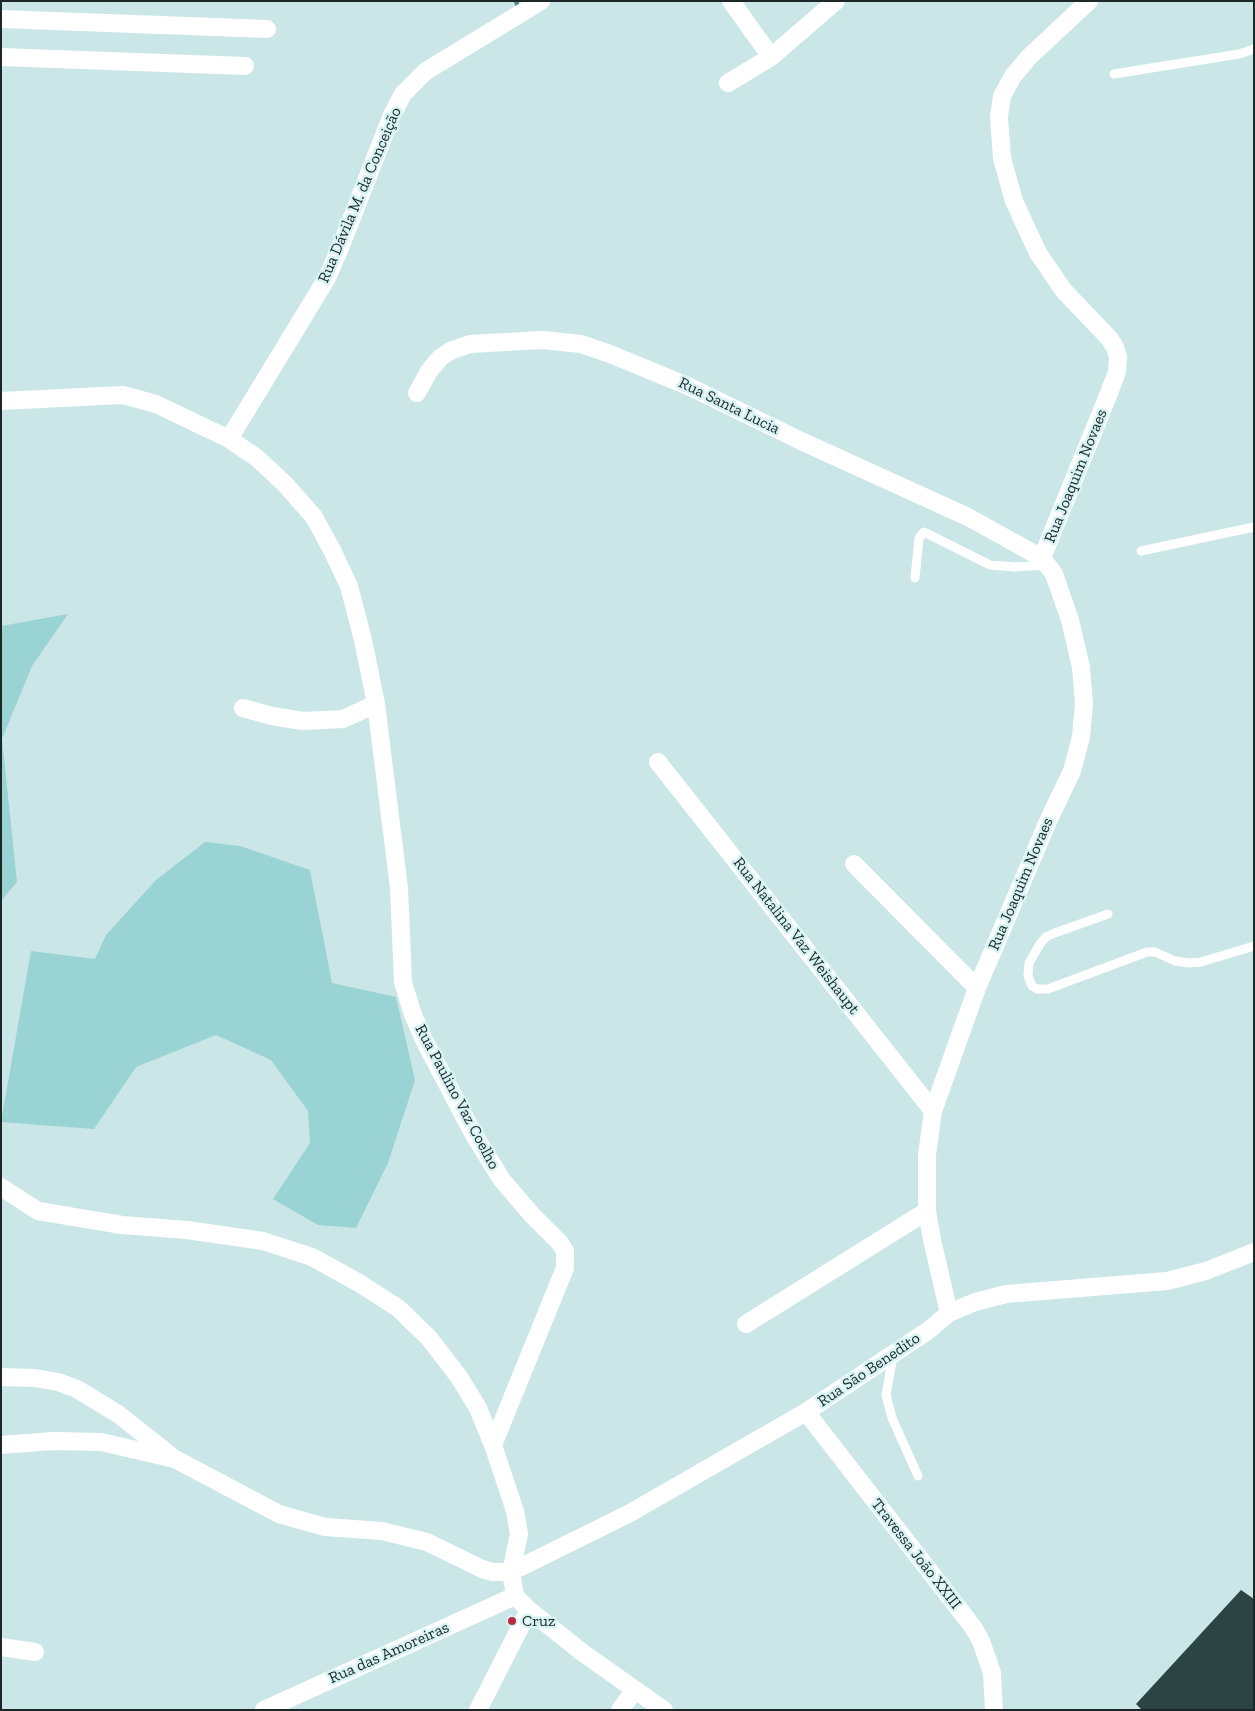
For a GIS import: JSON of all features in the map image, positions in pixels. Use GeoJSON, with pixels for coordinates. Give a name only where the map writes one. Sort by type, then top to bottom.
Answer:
{"type":"FeatureCollection","features":[{"type":"Feature","properties":{"kind":"street","name":"Rua Dávila M. da Conceição"},"geometry":{"type":"LineString","coordinates":[[229,439],[327,278],[392,115],[404,94],[426,71],[542,1]]}},
{"type":"Feature","properties":{"kind":"street"},"geometry":{"type":"LineString","coordinates":[[731,1],[771,57]]}},
{"type":"Feature","properties":{"kind":"street"},"geometry":{"type":"LineString","coordinates":[[728,83],[771,57],[836,1]]}},
{"type":"Feature","properties":{"kind":"street","name":"Rua Joaquim Novaes"},"geometry":{"type":"LineString","coordinates":[[949,1313],[932,1240],[928,1211],[927,1156],[933,1111],[977,988],[1041,836],[1072,771],[1081,738],[1084,703],[1081,667],[1070,620],[1054,574],[1044,562],[1117,372],[1118,357],[1112,342],[1064,290],[1038,253],[1014,201],[1002,158],[999,117],[1002,96],[1013,76],[1029,57],[1089,1]]}},
{"type":"Feature","properties":{"kind":"street"},"geometry":{"type":"LineString","coordinates":[[1,19],[267,29]]}},
{"type":"Feature","properties":{"kind":"street"},"geometry":{"type":"LineString","coordinates":[[1,57],[245,66]]}},
{"type":"Feature","properties":{"kind":"street","name":"Rua Santa Lucia"},"geometry":{"type":"LineString","coordinates":[[417,393],[429,371],[440,358],[450,351],[470,344],[542,340],[581,344],[688,386],[810,445],[968,517],[1044,562]]}},
{"type":"Feature","properties":{"kind":"street","name":"Rua Paulino Vaz Coelho"},"geometry":{"type":"LineString","coordinates":[[1,401],[123,395],[156,404],[229,439],[257,458],[285,484],[314,517],[349,586],[363,640],[376,704],[399,888],[403,982],[412,1012],[424,1040],[474,1136],[497,1172],[532,1215],[566,1251],[565,1268],[493,1445]]}},
{"type":"Feature","properties":{"kind":"street"},"geometry":{"type":"LineString","coordinates":[[243,708],[272,716],[302,721],[343,719],[376,704]]}},
{"type":"Feature","properties":{"kind":"street","name":"Rua Natalina Vaz Weishaupt"},"geometry":{"type":"LineString","coordinates":[[658,762],[933,1111]]}},
{"type":"Feature","properties":{"kind":"street"},"geometry":{"type":"LineString","coordinates":[[854,864],[977,988]]}},
{"type":"Feature","properties":{"kind":"street"},"geometry":{"type":"LineString","coordinates":[[1,1187],[38,1211],[122,1225],[187,1230],[262,1241],[312,1258],[359,1283],[398,1308],[429,1338],[459,1377],[478,1408],[493,1445],[515,1511],[519,1534],[511,1572],[515,1596],[529,1610],[583,1653],[664,1710]]}},
{"type":"Feature","properties":{"kind":"street"},"geometry":{"type":"LineString","coordinates":[[746,1324],[928,1211]]}},
{"type":"Feature","properties":{"kind":"street","name":"Rua São Benedito"},"geometry":{"type":"LineString","coordinates":[[511,1572],[630,1513],[806,1412],[929,1330],[949,1313],[975,1302],[1006,1294],[1167,1281],[1206,1270],[1254,1252]]}},
{"type":"Feature","properties":{"kind":"street"},"geometry":{"type":"LineString","coordinates":[[1,1377],[35,1378],[58,1382],[77,1389],[118,1414],[175,1459],[279,1514],[325,1527],[382,1532],[427,1542],[482,1569],[493,1572],[511,1572]]}},
{"type":"Feature","properties":{"kind":"street","name":"Travessa João XXIII"},"geometry":{"type":"LineString","coordinates":[[806,1412],[973,1626],[992,1673],[994,1710]]}},
{"type":"Feature","properties":{"kind":"street"},"geometry":{"type":"LineString","coordinates":[[1,1445],[53,1441],[101,1442],[175,1459]]}},
{"type":"Feature","properties":{"kind":"street","name":"Rua das Amoreiras"},"geometry":{"type":"LineString","coordinates":[[264,1710],[515,1596]]}},
{"type":"Feature","properties":{"kind":"street"},"geometry":{"type":"LineString","coordinates":[[478,1710],[529,1610]]}},
{"type":"Feature","properties":{"kind":"street"},"geometry":{"type":"LineString","coordinates":[[1,1647],[35,1652]]}},
{"type":"Feature","properties":{"kind":"street"},"geometry":{"type":"LineString","coordinates":[[620,1710],[635,1690]]}},
{"type":"Feature","properties":{"kind":"lane"},"geometry":{"type":"LineString","coordinates":[[1114,74],[1254,50]]}},
{"type":"Feature","properties":{"kind":"lane"},"geometry":{"type":"LineString","coordinates":[[1141,551],[1254,527]]}},
{"type":"Feature","properties":{"kind":"lane"},"geometry":{"type":"LineString","coordinates":[[915,578],[919,538],[924,532],[990,564],[1015,567],[1044,562]]}},
{"type":"Feature","properties":{"kind":"lane"},"geometry":{"type":"LineString","coordinates":[[1108,914],[1046,937],[1029,963],[1028,976],[1032,986],[1037,989],[1048,989],[1147,952],[1155,952],[1175,961],[1189,963],[1201,962],[1254,946]]}},
{"type":"Feature","properties":{"kind":"lane"},"geometry":{"type":"LineString","coordinates":[[894,1354],[886,1395],[892,1418],[918,1476]]}},
{"type":"Feature","properties":{"kind":"shaded area"},"geometry":{"type":"Polygon","coordinates":[[[68,614],[32,666],[2,739],[17,882],[1,901],[1,626],[68,614]]]}},
{"type":"Feature","properties":{"kind":"shaded area"},"geometry":{"type":"Polygon","coordinates":[[[205,842],[240,846],[310,870],[332,983],[396,997],[415,1080],[388,1163],[356,1228],[318,1225],[273,1199],[310,1143],[308,1111],[271,1060],[216,1035],[136,1067],[94,1129],[1,1122],[31,951],[95,959],[106,935],[156,880],[205,842]]]}},
{"type":"Feature","properties":{"kind":"building"},"geometry":{"type":"Polygon","coordinates":[[[1241,1590],[1254,1599],[1254,1710],[1142,1710],[1136,1704],[1241,1590]]]}},
{"type":"Feature","properties":{"kind":"place","name":"Cruz"},"geometry":{"type":"Point","coordinates":[512,1621]}}]}
